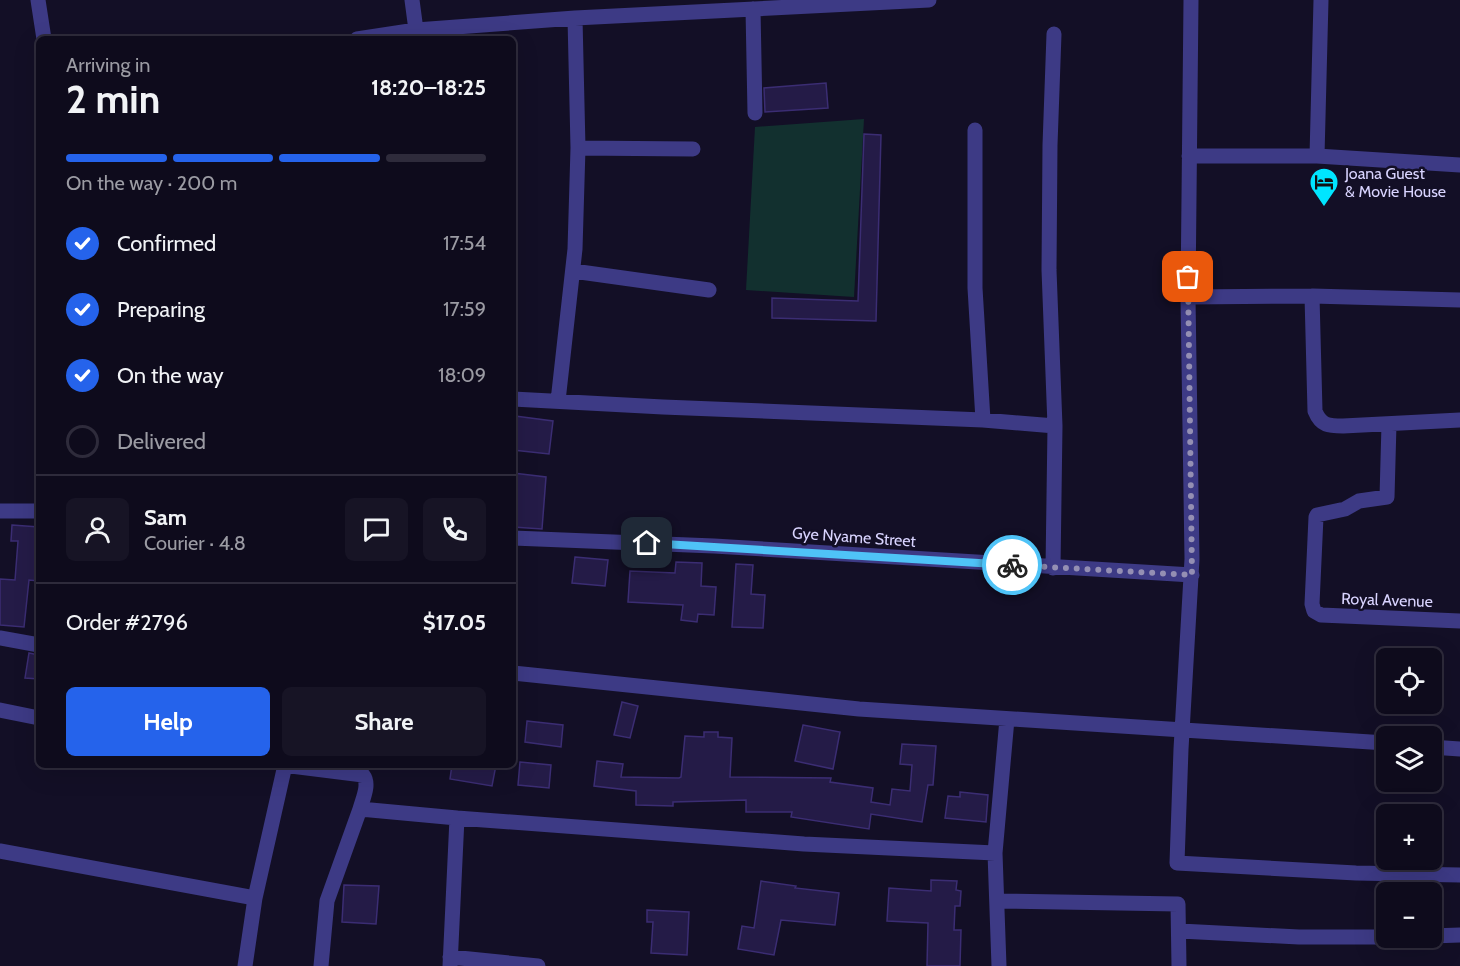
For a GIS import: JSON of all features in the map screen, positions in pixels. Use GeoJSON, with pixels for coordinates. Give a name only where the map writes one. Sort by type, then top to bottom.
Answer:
{"type":"FeatureCollection","features":[{"type":"Feature","properties":{"kind":"street"},"geometry":{"type":"LineString","coordinates":[[38,0],[44,36]]}},
{"type":"Feature","properties":{"kind":"street"},"geometry":{"type":"LineString","coordinates":[[412,0],[416,30]]}},
{"type":"Feature","properties":{"kind":"street"},"geometry":{"type":"LineString","coordinates":[[395,36],[416,30],[575,18],[929,0]]}},
{"type":"Feature","properties":{"kind":"street"},"geometry":{"type":"LineString","coordinates":[[1191,0],[1188,297],[1192,575],[1182,730],[1177,863],[1356,873],[1460,875]]}},
{"type":"Feature","properties":{"kind":"street"},"geometry":{"type":"LineString","coordinates":[[1317,156],[1321,0]]}},
{"type":"Feature","properties":{"kind":"street"},"geometry":{"type":"LineString","coordinates":[[753,9],[755,113]]}},
{"type":"Feature","properties":{"kind":"street"},"geometry":{"type":"LineString","coordinates":[[558,401],[573,271],[578,148],[575,18]]}},
{"type":"Feature","properties":{"kind":"street"},"geometry":{"type":"LineString","coordinates":[[1053,568],[1055,426],[1049,270],[1054,34]]}},
{"type":"Feature","properties":{"kind":"street"},"geometry":{"type":"LineString","coordinates":[[975,130],[975,288],[983,420]]}},
{"type":"Feature","properties":{"kind":"street"},"geometry":{"type":"LineString","coordinates":[[578,148],[693,149]]}},
{"type":"Feature","properties":{"kind":"street"},"geometry":{"type":"LineString","coordinates":[[1189,156],[1317,156],[1460,165]]}},
{"type":"Feature","properties":{"kind":"street"},"geometry":{"type":"LineString","coordinates":[[573,271],[709,290]]}},
{"type":"Feature","properties":{"kind":"street"},"geometry":{"type":"LineString","coordinates":[[1188,297],[1312,296],[1460,300]]}},
{"type":"Feature","properties":{"kind":"street"},"geometry":{"type":"LineString","coordinates":[[1312,296],[1315,411],[1319,420],[1327,426],[1460,420]]}},
{"type":"Feature","properties":{"kind":"street"},"geometry":{"type":"LineString","coordinates":[[516,399],[663,408],[983,420],[1055,426]]}},
{"type":"Feature","properties":{"kind":"street","name":"Royal Avenue"},"geometry":{"type":"LineString","coordinates":[[1389,424],[1387,497],[1359,501],[1345,510],[1316,517],[1312,604],[1314,611],[1321,615],[1460,621]]}},
{"type":"Feature","properties":{"kind":"street"},"geometry":{"type":"LineString","coordinates":[[0,511],[36,511]]}},
{"type":"Feature","properties":{"kind":"street","name":"Gye Nyame Street"},"geometry":{"type":"LineString","coordinates":[[516,538],[714,546],[1192,575]]}},
{"type":"Feature","properties":{"kind":"street"},"geometry":{"type":"LineString","coordinates":[[0,638],[36,644]]}},
{"type":"Feature","properties":{"kind":"street"},"geometry":{"type":"LineString","coordinates":[[516,674],[740,698],[1007,719],[1376,742]]}},
{"type":"Feature","properties":{"kind":"street"},"geometry":{"type":"LineString","coordinates":[[0,710],[36,717]]}},
{"type":"Feature","properties":{"kind":"street"},"geometry":{"type":"LineString","coordinates":[[999,966],[995,853],[1007,719]]}},
{"type":"Feature","properties":{"kind":"street"},"geometry":{"type":"LineString","coordinates":[[1442,748],[1460,749]]}},
{"type":"Feature","properties":{"kind":"street"},"geometry":{"type":"LineString","coordinates":[[245,966],[255,898],[283,768]]}},
{"type":"Feature","properties":{"kind":"street"},"geometry":{"type":"LineString","coordinates":[[308,768],[363,775],[366,778],[360,809],[327,901],[321,966]]}},
{"type":"Feature","properties":{"kind":"street"},"geometry":{"type":"LineString","coordinates":[[360,809],[792,843],[995,853]]}},
{"type":"Feature","properties":{"kind":"street"},"geometry":{"type":"LineString","coordinates":[[457,818],[450,961],[538,966]]}},
{"type":"Feature","properties":{"kind":"street"},"geometry":{"type":"LineString","coordinates":[[0,851],[255,898]]}},
{"type":"Feature","properties":{"kind":"street"},"geometry":{"type":"LineString","coordinates":[[997,901],[1178,904],[1179,966]]}},
{"type":"Feature","properties":{"kind":"street"},"geometry":{"type":"LineString","coordinates":[[1180,931],[1299,937],[1376,937]]}},
{"type":"Feature","properties":{"kind":"street"},"geometry":{"type":"LineString","coordinates":[[1442,936],[1460,936]]}},
{"type":"Feature","properties":{"kind":"green space"},"geometry":{"type":"Polygon","coordinates":[[[864,119],[854,297],[746,290],[755,127],[864,119]]]}},
{"type":"Feature","properties":{"kind":"building"},"geometry":{"type":"Polygon","coordinates":[[[826,83],[828,108],[765,112],[764,88],[826,83]]]}},
{"type":"Feature","properties":{"kind":"building"},"geometry":{"type":"Polygon","coordinates":[[[864,134],[881,135],[876,321],[772,318],[772,298],[858,301],[864,134]]]}},
{"type":"Feature","properties":{"kind":"building"},"geometry":{"type":"Polygon","coordinates":[[[516,416],[553,421],[549,454],[516,450],[516,416]]]}},
{"type":"Feature","properties":{"kind":"building"},"geometry":{"type":"Polygon","coordinates":[[[516,473],[546,477],[542,529],[516,527],[516,473]]]}},
{"type":"Feature","properties":{"kind":"building"},"geometry":{"type":"Polygon","coordinates":[[[12,525],[36,527],[36,581],[29,580],[24,627],[0,625],[0,579],[15,580],[18,541],[11,541],[12,525]]]}},
{"type":"Feature","properties":{"kind":"building"},"geometry":{"type":"Polygon","coordinates":[[[575,557],[608,560],[605,586],[572,583],[575,557]]]}},
{"type":"Feature","properties":{"kind":"building"},"geometry":{"type":"Polygon","coordinates":[[[676,562],[702,563],[701,586],[716,587],[714,615],[698,614],[697,622],[681,620],[683,605],[628,602],[630,571],[675,573],[676,562]]]}},
{"type":"Feature","properties":{"kind":"building"},"geometry":{"type":"Polygon","coordinates":[[[736,564],[753,565],[751,594],[765,595],[763,628],[732,627],[736,564]]]}},
{"type":"Feature","properties":{"kind":"building"},"geometry":{"type":"Polygon","coordinates":[[[29,653],[36,654],[36,679],[25,678],[29,653]]]}},
{"type":"Feature","properties":{"kind":"building"},"geometry":{"type":"Polygon","coordinates":[[[622,702],[638,706],[630,738],[614,735],[622,702]]]}},
{"type":"Feature","properties":{"kind":"building"},"geometry":{"type":"Polygon","coordinates":[[[527,721],[563,725],[561,747],[525,742],[527,721]]]}},
{"type":"Feature","properties":{"kind":"building"},"geometry":{"type":"Polygon","coordinates":[[[803,725],[840,732],[833,769],[795,761],[803,725]]]}},
{"type":"Feature","properties":{"kind":"building"},"geometry":{"type":"Polygon","coordinates":[[[704,732],[718,732],[718,737],[732,738],[730,777],[831,778],[830,782],[873,788],[871,802],[890,805],[892,789],[910,791],[912,765],[900,764],[902,744],[936,746],[933,785],[928,785],[922,822],[871,814],[869,829],[791,817],[792,812],[746,812],[746,800],[673,802],[673,806],[636,805],[636,791],[594,786],[597,761],[623,764],[621,777],[679,778],[681,777],[685,736],[704,737],[704,732]]]}},
{"type":"Feature","properties":{"kind":"building"},"geometry":{"type":"Polygon","coordinates":[[[520,762],[551,765],[549,788],[518,785],[520,762]]]}},
{"type":"Feature","properties":{"kind":"building"},"geometry":{"type":"Polygon","coordinates":[[[452,768],[495,768],[492,786],[450,779],[452,768]]]}},
{"type":"Feature","properties":{"kind":"building"},"geometry":{"type":"Polygon","coordinates":[[[960,792],[988,795],[986,822],[945,818],[948,796],[960,797],[960,792]]]}},
{"type":"Feature","properties":{"kind":"building"},"geometry":{"type":"Polygon","coordinates":[[[931,880],[957,881],[956,890],[961,891],[960,906],[955,906],[954,930],[961,930],[960,966],[927,966],[928,923],[887,921],[889,888],[931,891],[931,880]]]}},
{"type":"Feature","properties":{"kind":"building"},"geometry":{"type":"Polygon","coordinates":[[[761,881],[839,893],[835,925],[781,920],[774,955],[738,949],[742,926],[754,928],[761,881]]]}},
{"type":"Feature","properties":{"kind":"building"},"geometry":{"type":"Polygon","coordinates":[[[344,885],[379,886],[376,924],[342,922],[344,885]]]}},
{"type":"Feature","properties":{"kind":"building"},"geometry":{"type":"Polygon","coordinates":[[[647,910],[689,912],[687,955],[651,953],[653,922],[647,922],[647,910]]]}},
{"type":"Feature","properties":{"kind":"way so far"},"geometry":{"type":"LineString","coordinates":[[1012,565],[1192,575],[1188,277]]}},
{"type":"Feature","properties":{"kind":"place","name":"Joana Guest & Movie House"},"geometry":{"type":"Point","coordinates":[1324,208]}},
{"type":"Feature","properties":{"kind":"route"},"geometry":{"type":"LineString","coordinates":[[647,543],[1012,565]]}}]}
